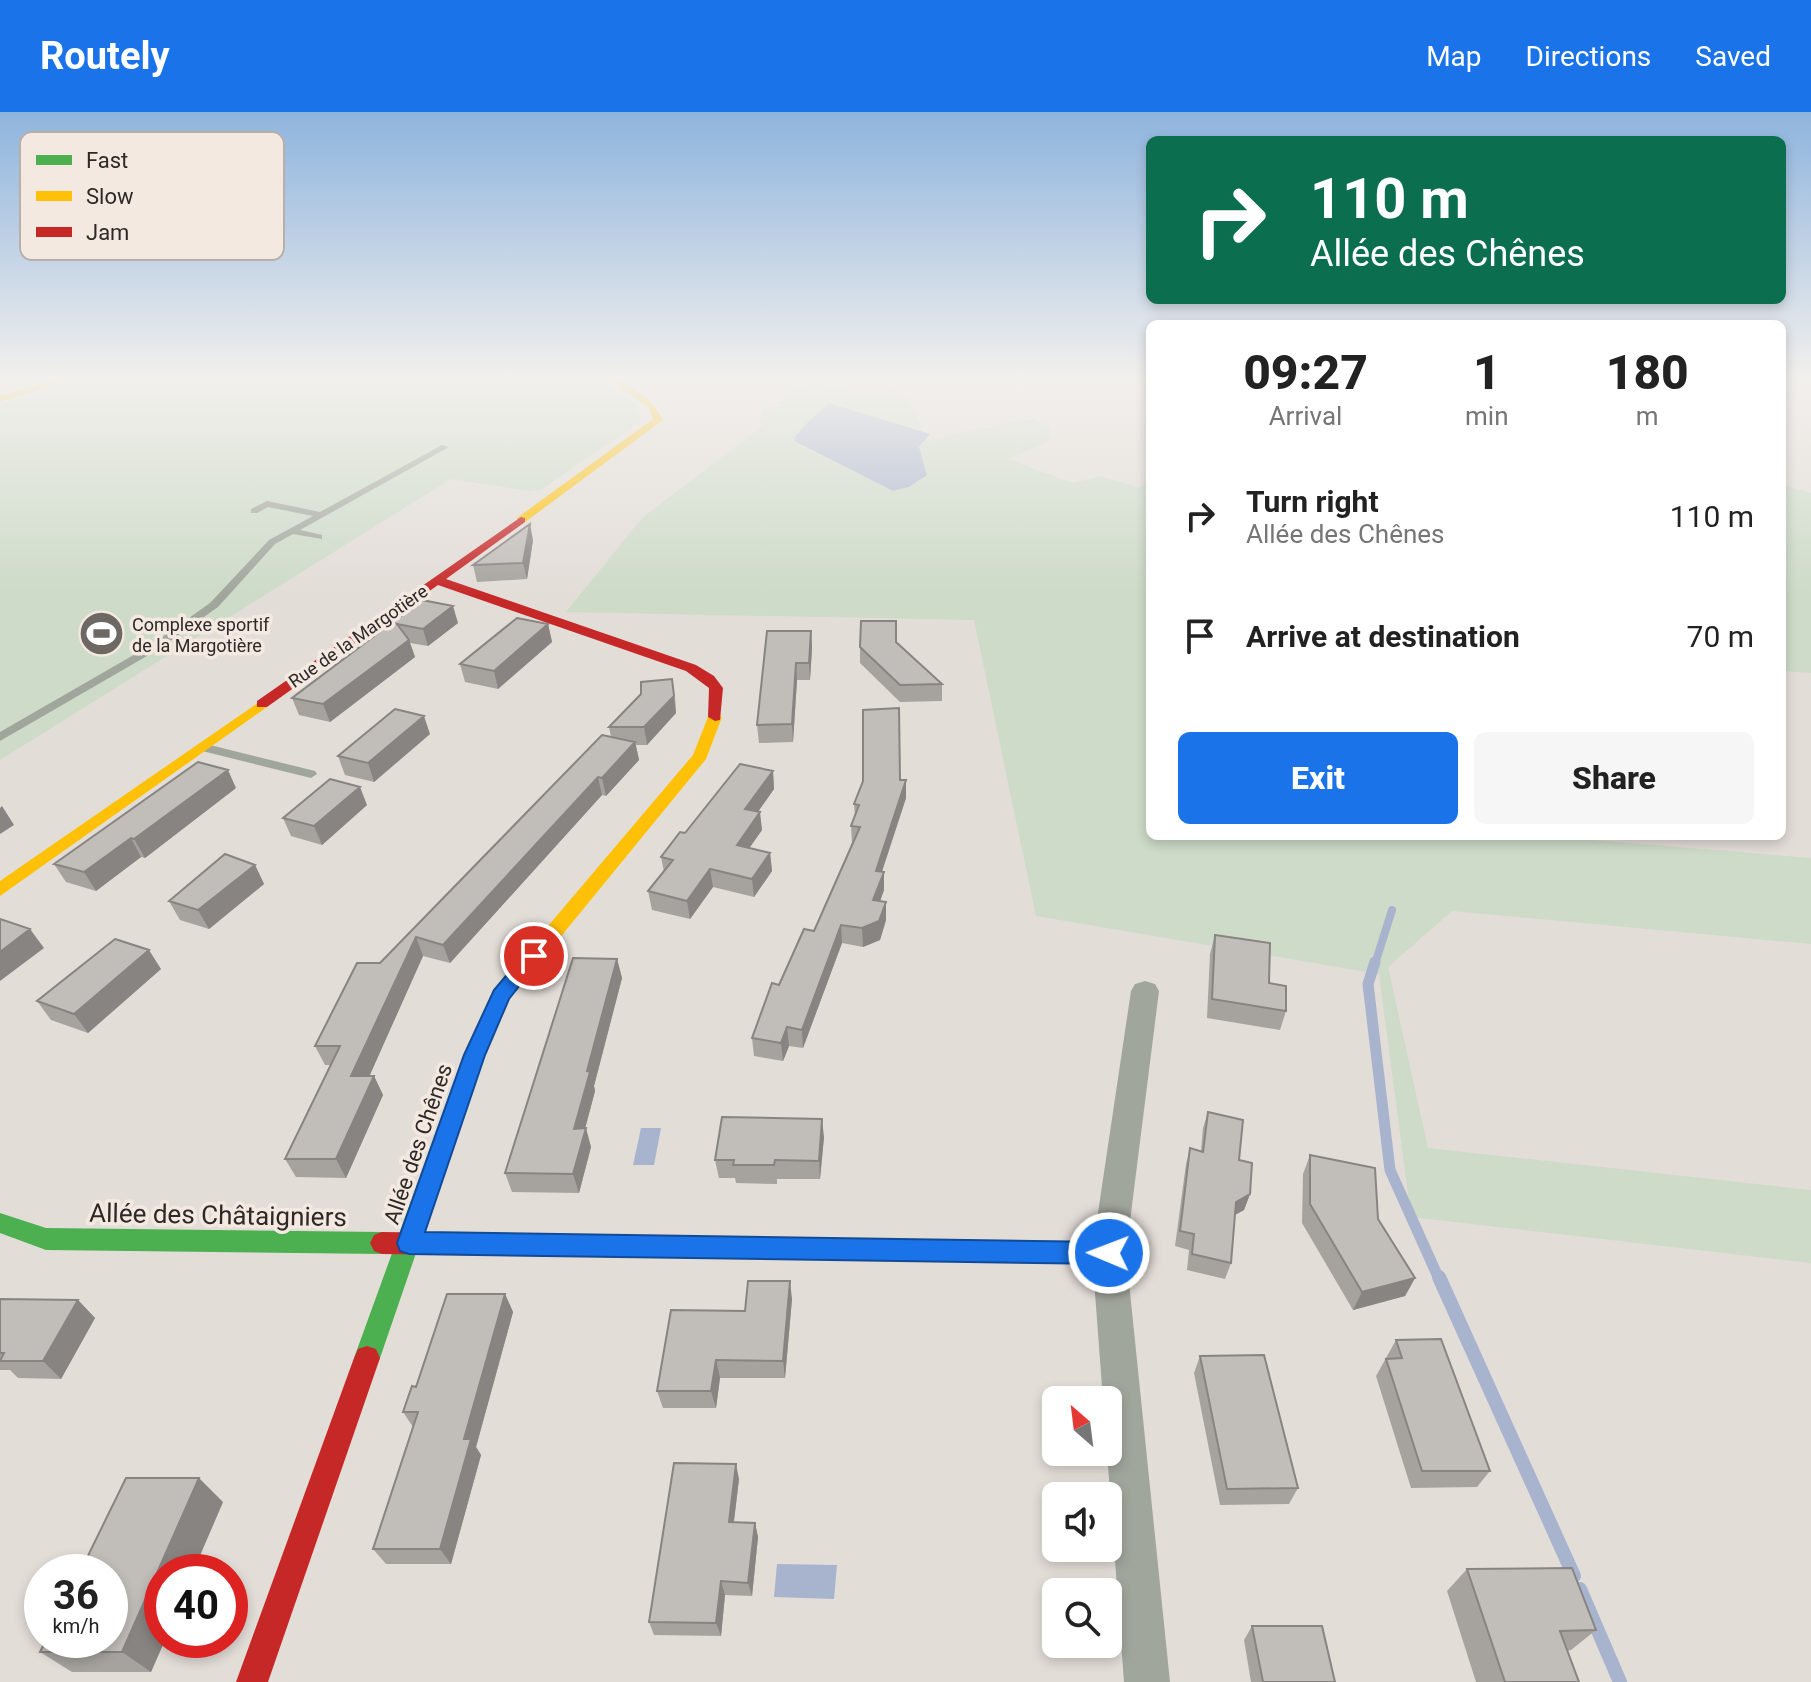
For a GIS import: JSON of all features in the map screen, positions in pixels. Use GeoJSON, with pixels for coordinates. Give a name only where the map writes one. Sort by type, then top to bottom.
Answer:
{"type":"FeatureCollection","features":[{"type":"Feature","properties":{"kind":"street","name":"Rue de la Margotière"},"geometry":{"type":"LineString","coordinates":[[0,890],[618,449]]}},
{"type":"Feature","properties":{"kind":"street","name":"Allée des Chênes"},"geometry":{"type":"LineString","coordinates":[[252,1682],[474,1055],[501,995],[700,756],[708,742],[717,701],[717,689],[708,678],[691,668],[437,580]]}},
{"type":"Feature","properties":{"kind":"street"},"geometry":{"type":"LineString","coordinates":[[1145,991],[1109,1253],[1147,1682]]}},
{"type":"Feature","properties":{"kind":"street","name":"Allée des Châtaigniers"},"geometry":{"type":"LineString","coordinates":[[0,1223],[46,1239],[1109,1253]]}},
{"type":"Feature","properties":{"kind":"lane"},"geometry":{"type":"LineString","coordinates":[[0,737],[155,647],[214,605],[272,542],[441,449]]}},
{"type":"Feature","properties":{"kind":"lane"},"geometry":{"type":"LineString","coordinates":[[254,511],[267,504],[320,515]]}},
{"type":"Feature","properties":{"kind":"lane"},"geometry":{"type":"LineString","coordinates":[[291,531],[319,537]]}},
{"type":"Feature","properties":{"kind":"lane"},"geometry":{"type":"LineString","coordinates":[[201,747],[311,774]]}},
{"type":"Feature","properties":{"kind":"green space","name":"Complexe sportif de la Margotière"},"geometry":{"type":"Polygon","coordinates":[[[0,449],[600,449],[542,489],[529,491],[451,479],[0,760],[0,449]]]}},
{"type":"Feature","properties":{"kind":"green space"},"geometry":{"type":"Polygon","coordinates":[[[732,449],[808,449],[893,491],[912,485],[927,472],[919,449],[1031,449],[1008,459],[1073,483],[1100,476],[1138,487],[1146,484],[1146,840],[1593,840],[1811,858],[1811,944],[1452,911],[1388,967],[1428,1148],[1811,1190],[1811,1263],[1411,1217],[1379,974],[1036,916],[974,620],[566,612],[642,518],[732,449]]]}},
{"type":"Feature","properties":{"kind":"green space"},"geometry":{"type":"Polygon","coordinates":[[[1786,486],[1811,493],[1811,673],[1786,671],[1786,486]]]}},
{"type":"Feature","properties":{"kind":"water"},"geometry":{"type":"Polygon","coordinates":[[[810,449],[920,449],[927,475],[909,487],[893,491],[810,449]]]}},
{"type":"Feature","properties":{"kind":"water"},"geometry":{"type":"Polygon","coordinates":[[[641,1128],[661,1128],[654,1165],[633,1165],[641,1128]]]}},
{"type":"Feature","properties":{"kind":"water"},"geometry":{"type":"Polygon","coordinates":[[[777,1564],[837,1565],[834,1599],[774,1597],[777,1564]]]}},
{"type":"Feature","properties":{"kind":"building"},"geometry":{"type":"Polygon","coordinates":[[[530,524],[523,563],[473,565],[530,524]]]}},
{"type":"Feature","properties":{"kind":"building"},"geometry":{"type":"Polygon","coordinates":[[[422,600],[453,606],[423,629],[397,624],[409,640],[323,704],[292,698],[422,600]]]}},
{"type":"Feature","properties":{"kind":"building"},"geometry":{"type":"Polygon","coordinates":[[[517,618],[548,624],[494,671],[460,664],[517,618]]]}},
{"type":"Feature","properties":{"kind":"building"},"geometry":{"type":"Polygon","coordinates":[[[861,621],[896,621],[896,642],[942,684],[900,685],[860,647],[861,621]]]}},
{"type":"Feature","properties":{"kind":"building"},"geometry":{"type":"Polygon","coordinates":[[[767,631],[811,631],[809,663],[796,663],[792,724],[757,725],[767,631]]]}},
{"type":"Feature","properties":{"kind":"building"},"geometry":{"type":"Polygon","coordinates":[[[672,679],[674,696],[644,727],[609,727],[641,694],[641,682],[672,679]]]}},
{"type":"Feature","properties":{"kind":"building"},"geometry":{"type":"Polygon","coordinates":[[[899,708],[900,780],[906,780],[876,871],[884,872],[873,900],[886,902],[879,921],[862,928],[841,925],[802,1030],[787,1027],[781,1043],[752,1038],[772,983],[779,985],[804,929],[814,931],[860,827],[851,826],[859,805],[854,804],[863,781],[863,710],[899,708]]]}},
{"type":"Feature","properties":{"kind":"building"},"geometry":{"type":"Polygon","coordinates":[[[395,709],[424,716],[368,763],[338,756],[395,709]]]}},
{"type":"Feature","properties":{"kind":"building"},"geometry":{"type":"Polygon","coordinates":[[[602,735],[635,742],[602,778],[598,777],[443,945],[416,937],[351,1076],[374,1076],[336,1159],[285,1159],[340,1046],[315,1046],[357,963],[380,963],[602,735]]]}},
{"type":"Feature","properties":{"kind":"building"},"geometry":{"type":"Polygon","coordinates":[[[198,762],[228,770],[84,872],[54,864],[198,762]]]}},
{"type":"Feature","properties":{"kind":"building"},"geometry":{"type":"Polygon","coordinates":[[[740,764],[773,771],[745,809],[760,812],[737,845],[770,853],[752,879],[710,869],[687,901],[648,891],[673,860],[661,857],[680,832],[685,833],[740,764]]]}},
{"type":"Feature","properties":{"kind":"building"},"geometry":{"type":"Polygon","coordinates":[[[330,779],[360,787],[314,826],[283,818],[330,779]]]}},
{"type":"Feature","properties":{"kind":"building"},"geometry":{"type":"Polygon","coordinates":[[[225,854],[255,865],[198,910],[169,901],[225,854]]]}},
{"type":"Feature","properties":{"kind":"building"},"geometry":{"type":"Polygon","coordinates":[[[0,919],[30,929],[0,952],[0,919]]]}},
{"type":"Feature","properties":{"kind":"building"},"geometry":{"type":"Polygon","coordinates":[[[1215,935],[1270,943],[1269,983],[1286,986],[1286,1011],[1212,999],[1215,935]]]}},
{"type":"Feature","properties":{"kind":"building"},"geometry":{"type":"Polygon","coordinates":[[[115,939],[149,950],[74,1014],[37,1001],[115,939]]]}},
{"type":"Feature","properties":{"kind":"building"},"geometry":{"type":"Polygon","coordinates":[[[573,958],[617,959],[574,1129],[586,1128],[573,1174],[505,1173],[573,958]]]}},
{"type":"Feature","properties":{"kind":"building"},"geometry":{"type":"Polygon","coordinates":[[[1208,1112],[1243,1120],[1239,1160],[1252,1163],[1250,1194],[1236,1202],[1231,1263],[1192,1254],[1194,1234],[1180,1231],[1190,1148],[1203,1152],[1208,1112]]]}},
{"type":"Feature","properties":{"kind":"building"},"geometry":{"type":"Polygon","coordinates":[[[722,1117],[822,1119],[819,1161],[775,1160],[774,1165],[733,1165],[734,1160],[715,1160],[722,1117]]]}},
{"type":"Feature","properties":{"kind":"building"},"geometry":{"type":"Polygon","coordinates":[[[1310,1155],[1375,1168],[1378,1219],[1415,1278],[1362,1292],[1310,1204],[1310,1155]]]}},
{"type":"Feature","properties":{"kind":"building"},"geometry":{"type":"Polygon","coordinates":[[[748,1281],[790,1281],[783,1361],[716,1360],[711,1391],[657,1391],[671,1310],[745,1311],[748,1281]]]}},
{"type":"Feature","properties":{"kind":"building"},"geometry":{"type":"Polygon","coordinates":[[[447,1294],[505,1294],[464,1439],[471,1439],[440,1549],[373,1549],[418,1412],[403,1412],[412,1386],[416,1387],[447,1294]]]}},
{"type":"Feature","properties":{"kind":"building"},"geometry":{"type":"Polygon","coordinates":[[[0,1299],[78,1300],[43,1361],[0,1361],[4,1353],[0,1353],[0,1299]]]}},
{"type":"Feature","properties":{"kind":"building"},"geometry":{"type":"Polygon","coordinates":[[[1441,1339],[1490,1471],[1422,1471],[1386,1359],[1402,1358],[1396,1340],[1441,1339]]]}},
{"type":"Feature","properties":{"kind":"building"},"geometry":{"type":"Polygon","coordinates":[[[1264,1355],[1298,1488],[1227,1489],[1200,1356],[1264,1355]]]}},
{"type":"Feature","properties":{"kind":"building"},"geometry":{"type":"Polygon","coordinates":[[[674,1463],[736,1464],[729,1522],[755,1523],[748,1583],[721,1581],[716,1623],[649,1622],[674,1463]]]}},
{"type":"Feature","properties":{"kind":"building"},"geometry":{"type":"Polygon","coordinates":[[[126,1478],[199,1478],[165,1554],[144,1554],[144,1602],[128,1638],[128,1554],[89,1554],[126,1478]]]}},
{"type":"Feature","properties":{"kind":"building"},"geometry":{"type":"Polygon","coordinates":[[[1572,1568],[1596,1630],[1560,1631],[1579,1682],[1505,1682],[1467,1569],[1572,1568]]]}},
{"type":"Feature","properties":{"kind":"building"},"geometry":{"type":"Polygon","coordinates":[[[1252,1626],[1322,1626],[1335,1682],[1263,1682],[1252,1626]]]}},
{"type":"Feature","properties":{"kind":"waterway"},"geometry":{"type":"LineString","coordinates":[[1375,964],[1392,910]]}},
{"type":"Feature","properties":{"kind":"waterway"},"geometry":{"type":"LineString","coordinates":[[1375,962],[1368,984],[1390,1170],[1439,1279]]}},
{"type":"Feature","properties":{"kind":"waterway"},"geometry":{"type":"LineString","coordinates":[[1439,1277],[1574,1576]]}},
{"type":"Feature","properties":{"kind":"waterway"},"geometry":{"type":"LineString","coordinates":[[1580,1589],[1620,1682]]}},
{"type":"Feature","properties":{"kind":"traffic: fast"},"geometry":{"type":"LineString","coordinates":[[367,1358],[474,1055],[501,995],[533,957]]}},
{"type":"Feature","properties":{"kind":"traffic: fast"},"geometry":{"type":"LineString","coordinates":[[0,1223],[46,1239],[382,1243]]}},
{"type":"Feature","properties":{"kind":"traffic: slow"},"geometry":{"type":"LineString","coordinates":[[521,520],[618,449]]}},
{"type":"Feature","properties":{"kind":"traffic: slow"},"geometry":{"type":"LineString","coordinates":[[0,890],[262,704]]}},
{"type":"Feature","properties":{"kind":"traffic: slow"},"geometry":{"type":"LineString","coordinates":[[533,957],[700,756],[715,717]]}},
{"type":"Feature","properties":{"kind":"traffic: jam"},"geometry":{"type":"LineString","coordinates":[[262,704],[521,520]]}},
{"type":"Feature","properties":{"kind":"traffic: jam"},"geometry":{"type":"LineString","coordinates":[[437,580],[691,668],[709,679],[716,688],[715,717]]}},
{"type":"Feature","properties":{"kind":"traffic: jam"},"geometry":{"type":"LineString","coordinates":[[382,1243],[1109,1253]]}},
{"type":"Feature","properties":{"kind":"traffic: jam"},"geometry":{"type":"LineString","coordinates":[[252,1682],[367,1358]]}},
{"type":"Feature","properties":{"kind":"place","name":"Complexe sportif de la Margotière"},"geometry":{"type":"Point","coordinates":[101,634]}},
{"type":"Feature","properties":{"kind":"route"},"geometry":{"type":"LineString","coordinates":[[534,956],[501,995],[474,1055],[409,1243],[1109,1253]]}}]}
